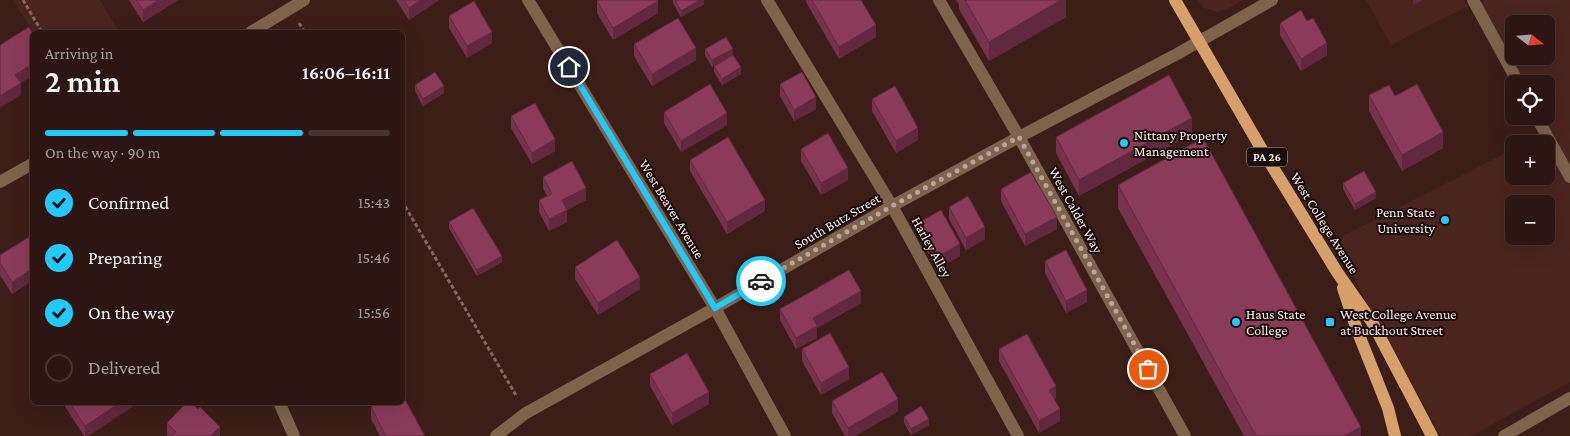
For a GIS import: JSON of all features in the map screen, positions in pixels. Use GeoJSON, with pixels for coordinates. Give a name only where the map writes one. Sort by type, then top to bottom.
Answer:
{"type":"FeatureCollection","features":[{"type":"Feature","properties":{"kind":"main road","name":"West College Avenue"},"geometry":{"type":"LineString","coordinates":[[1176,0],[1261,148],[1337,272],[1372,322],[1432,436]]}},
{"type":"Feature","properties":{"kind":"main road","name":"PA 26"},"geometry":{"type":"LineString","coordinates":[[1337,272],[1357,330],[1388,408],[1395,436]]}},
{"type":"Feature","properties":{"kind":"street"},"geometry":{"type":"LineString","coordinates":[[254,30],[304,0]]}},
{"type":"Feature","properties":{"kind":"street","name":"West Beaver Avenue"},"geometry":{"type":"LineString","coordinates":[[528,0],[715,308],[785,436]]}},
{"type":"Feature","properties":{"kind":"street","name":"Harley Alley"},"geometry":{"type":"LineString","coordinates":[[767,0],[892,206],[1018,436]]}},
{"type":"Feature","properties":{"kind":"street","name":"West Calder Way"},"geometry":{"type":"LineString","coordinates":[[939,0],[1019,137],[1185,436]]}},
{"type":"Feature","properties":{"kind":"street","name":"South Butz Street"},"geometry":{"type":"LineString","coordinates":[[496,436],[526,412],[715,308],[892,206],[1200,41],[1272,0]]}},
{"type":"Feature","properties":{"kind":"street"},"geometry":{"type":"LineString","coordinates":[[1473,0],[1514,75]]}},
{"type":"Feature","properties":{"kind":"street"},"geometry":{"type":"LineString","coordinates":[[1541,125],[1570,177]]}},
{"type":"Feature","properties":{"kind":"street"},"geometry":{"type":"LineString","coordinates":[[0,182],[30,165]]}},
{"type":"Feature","properties":{"kind":"street"},"geometry":{"type":"LineString","coordinates":[[1504,436],[1570,398]]}},
{"type":"Feature","properties":{"kind":"street"},"geometry":{"type":"LineString","coordinates":[[280,405],[294,436]]}},
{"type":"Feature","properties":{"kind":"path"},"geometry":{"type":"LineString","coordinates":[[23,0],[41,30]]}},
{"type":"Feature","properties":{"kind":"path"},"geometry":{"type":"LineString","coordinates":[[405,206],[526,412]]}},
{"type":"Feature","properties":{"kind":"shaded area"},"geometry":{"type":"Polygon","coordinates":[[[13,0],[100,0],[118,30],[32,30],[13,0]]]}},
{"type":"Feature","properties":{"kind":"shaded area"},"geometry":{"type":"Polygon","coordinates":[[[1198,0],[1243,0],[1218,12],[1204,8],[1198,0]]]}},
{"type":"Feature","properties":{"kind":"shaded area"},"geometry":{"type":"Polygon","coordinates":[[[1366,0],[1464,0],[1468,6],[1391,45],[1366,0]]]}},
{"type":"Feature","properties":{"kind":"shaded area","name":"Penn State University"},"geometry":{"type":"Polygon","coordinates":[[[1485,0],[1570,0],[1570,382],[1471,436],[1441,436],[1333,241],[1505,154],[1505,185],[1555,185],[1555,135],[1542,135],[1549,131],[1546,125],[1555,125],[1555,75],[1519,75],[1514,65],[1555,65],[1555,15],[1505,15],[1505,49],[1480,3],[1485,0]]]}},
{"type":"Feature","properties":{"kind":"building"},"geometry":{"type":"Polygon","coordinates":[[[136,0],[159,0],[143,10],[136,0]]]}},
{"type":"Feature","properties":{"kind":"building"},"geometry":{"type":"Polygon","coordinates":[[[404,0],[421,0],[409,8],[404,0]]]}},
{"type":"Feature","properties":{"kind":"building"},"geometry":{"type":"Polygon","coordinates":[[[598,0],[657,0],[658,1],[613,28],[598,0]]]}},
{"type":"Feature","properties":{"kind":"building"},"geometry":{"type":"Polygon","coordinates":[[[675,0],[700,0],[681,11],[675,0]]]}},
{"type":"Feature","properties":{"kind":"building"},"geometry":{"type":"Polygon","coordinates":[[[812,0],[861,0],[876,25],[839,47],[812,0]]]}},
{"type":"Feature","properties":{"kind":"building"},"geometry":{"type":"Polygon","coordinates":[[[965,0],[1061,0],[989,42],[965,0]]]}},
{"type":"Feature","properties":{"kind":"building"},"geometry":{"type":"Polygon","coordinates":[[[474,1],[492,32],[467,46],[449,16],[474,1]]]}},
{"type":"Feature","properties":{"kind":"building"},"geometry":{"type":"Polygon","coordinates":[[[1301,10],[1307,21],[1313,18],[1327,43],[1301,59],[1280,23],[1301,10]]]}},
{"type":"Feature","properties":{"kind":"building"},"geometry":{"type":"Polygon","coordinates":[[[678,18],[696,48],[652,74],[634,44],[678,18]]]}},
{"type":"Feature","properties":{"kind":"building"},"geometry":{"type":"Polygon","coordinates":[[[29,27],[30,65],[15,75],[21,83],[0,96],[0,45],[29,27]]]}},
{"type":"Feature","properties":{"kind":"building"},"geometry":{"type":"Polygon","coordinates":[[[726,37],[733,49],[712,60],[705,49],[726,37]]]}},
{"type":"Feature","properties":{"kind":"building"},"geometry":{"type":"Polygon","coordinates":[[[733,55],[741,67],[722,79],[714,66],[733,55]]]}},
{"type":"Feature","properties":{"kind":"building"},"geometry":{"type":"Polygon","coordinates":[[[435,72],[444,86],[423,99],[415,85],[435,72]]]}},
{"type":"Feature","properties":{"kind":"building"},"geometry":{"type":"Polygon","coordinates":[[[802,72],[816,97],[794,110],[780,84],[802,72]]]}},
{"type":"Feature","properties":{"kind":"building","name":"Nittany Property Management"},"geometry":{"type":"Polygon","coordinates":[[[1169,75],[1192,118],[1079,180],[1056,137],[1169,75]]]}},
{"type":"Feature","properties":{"kind":"building"},"geometry":{"type":"Polygon","coordinates":[[[710,84],[727,113],[681,141],[664,112],[710,84]]]}},
{"type":"Feature","properties":{"kind":"building"},"geometry":{"type":"Polygon","coordinates":[[[1417,84],[1443,132],[1402,155],[1369,95],[1389,85],[1395,96],[1417,84]]]}},
{"type":"Feature","properties":{"kind":"building"},"geometry":{"type":"Polygon","coordinates":[[[895,86],[918,128],[896,141],[872,99],[895,86]]]}},
{"type":"Feature","properties":{"kind":"building"},"geometry":{"type":"Polygon","coordinates":[[[535,103],[555,139],[532,153],[511,116],[535,103]]]}},
{"type":"Feature","properties":{"kind":"building"},"geometry":{"type":"Polygon","coordinates":[[[828,133],[848,168],[821,183],[801,149],[828,133]]]}},
{"type":"Feature","properties":{"kind":"building"},"geometry":{"type":"Polygon","coordinates":[[[728,137],[765,200],[727,222],[690,160],[728,137]]]}},
{"type":"Feature","properties":{"kind":"building","name":"Haus State College"},"geometry":{"type":"Polygon","coordinates":[[[1203,138],[1361,427],[1344,436],[1256,436],[1118,185],[1203,138]]]}},
{"type":"Feature","properties":{"kind":"building"},"geometry":{"type":"Polygon","coordinates":[[[572,161],[586,188],[562,200],[567,210],[549,219],[539,200],[552,194],[543,177],[572,161]]]}},
{"type":"Feature","properties":{"kind":"building"},"geometry":{"type":"Polygon","coordinates":[[[1364,171],[1376,192],[1355,204],[1343,183],[1364,171]]]}},
{"type":"Feature","properties":{"kind":"building"},"geometry":{"type":"Polygon","coordinates":[[[1031,172],[1057,217],[1025,234],[1001,189],[1031,172]]]}},
{"type":"Feature","properties":{"kind":"building"},"geometry":{"type":"Polygon","coordinates":[[[968,196],[985,227],[966,238],[949,207],[968,196]]]}},
{"type":"Feature","properties":{"kind":"building"},"geometry":{"type":"Polygon","coordinates":[[[473,208],[502,256],[477,270],[449,222],[473,208]]]}},
{"type":"Feature","properties":{"kind":"building"},"geometry":{"type":"Polygon","coordinates":[[[941,210],[960,244],[937,257],[918,223],[941,210]]]}},
{"type":"Feature","properties":{"kind":"building"},"geometry":{"type":"Polygon","coordinates":[[[30,236],[30,270],[12,282],[0,263],[0,255],[30,236]]]}},
{"type":"Feature","properties":{"kind":"building"},"geometry":{"type":"Polygon","coordinates":[[[617,240],[640,277],[598,303],[575,267],[617,240]]]}},
{"type":"Feature","properties":{"kind":"building"},"geometry":{"type":"Polygon","coordinates":[[[1066,250],[1087,290],[1066,301],[1045,261],[1066,250]]]}},
{"type":"Feature","properties":{"kind":"building"},"geometry":{"type":"Polygon","coordinates":[[[849,270],[861,291],[813,318],[817,326],[796,338],[780,309],[849,270]]]}},
{"type":"Feature","properties":{"kind":"building"},"geometry":{"type":"Polygon","coordinates":[[[830,333],[849,367],[821,383],[802,349],[830,333]]]}},
{"type":"Feature","properties":{"kind":"building"},"geometry":{"type":"Polygon","coordinates":[[[1027,334],[1056,386],[1049,390],[1060,409],[1039,421],[999,349],[1027,334]]]}},
{"type":"Feature","properties":{"kind":"building"},"geometry":{"type":"Polygon","coordinates":[[[687,353],[709,392],[672,413],[650,374],[687,353]]]}},
{"type":"Feature","properties":{"kind":"building"},"geometry":{"type":"Polygon","coordinates":[[[882,372],[898,399],[848,428],[832,401],[882,372]]]}},
{"type":"Feature","properties":{"kind":"building"},"geometry":{"type":"Polygon","coordinates":[[[405,399],[425,436],[386,436],[371,407],[374,405],[405,405],[405,399]]]}},
{"type":"Feature","properties":{"kind":"building"},"geometry":{"type":"Polygon","coordinates":[[[71,405],[116,405],[85,426],[71,405]]]}},
{"type":"Feature","properties":{"kind":"building"},"geometry":{"type":"Polygon","coordinates":[[[184,405],[194,405],[198,409],[200,407],[220,427],[210,436],[171,436],[176,432],[167,423],[184,405]]]}},
{"type":"Feature","properties":{"kind":"building"},"geometry":{"type":"Polygon","coordinates":[[[921,406],[929,419],[911,429],[904,417],[921,406]]]}},
{"type":"Feature","properties":{"kind":"way so far"},"geometry":{"type":"LineString","coordinates":[[761,281],[892,206],[1019,137],[1148,369]]}},
{"type":"Feature","properties":{"kind":"place","name":"Nittany Property Management"},"geometry":{"type":"Point","coordinates":[1124,143]}},
{"type":"Feature","properties":{"kind":"place","name":"Penn State University"},"geometry":{"type":"Point","coordinates":[1445,220]}},
{"type":"Feature","properties":{"kind":"place","name":"Haus State College"},"geometry":{"type":"Point","coordinates":[1236,322]}},
{"type":"Feature","properties":{"kind":"place","name":"West College Avenue at Buckhout Street"},"geometry":{"type":"Point","coordinates":[1330,322]}},
{"type":"Feature","properties":{"kind":"route"},"geometry":{"type":"LineString","coordinates":[[569,67],[715,308],[761,281]]}}]}
